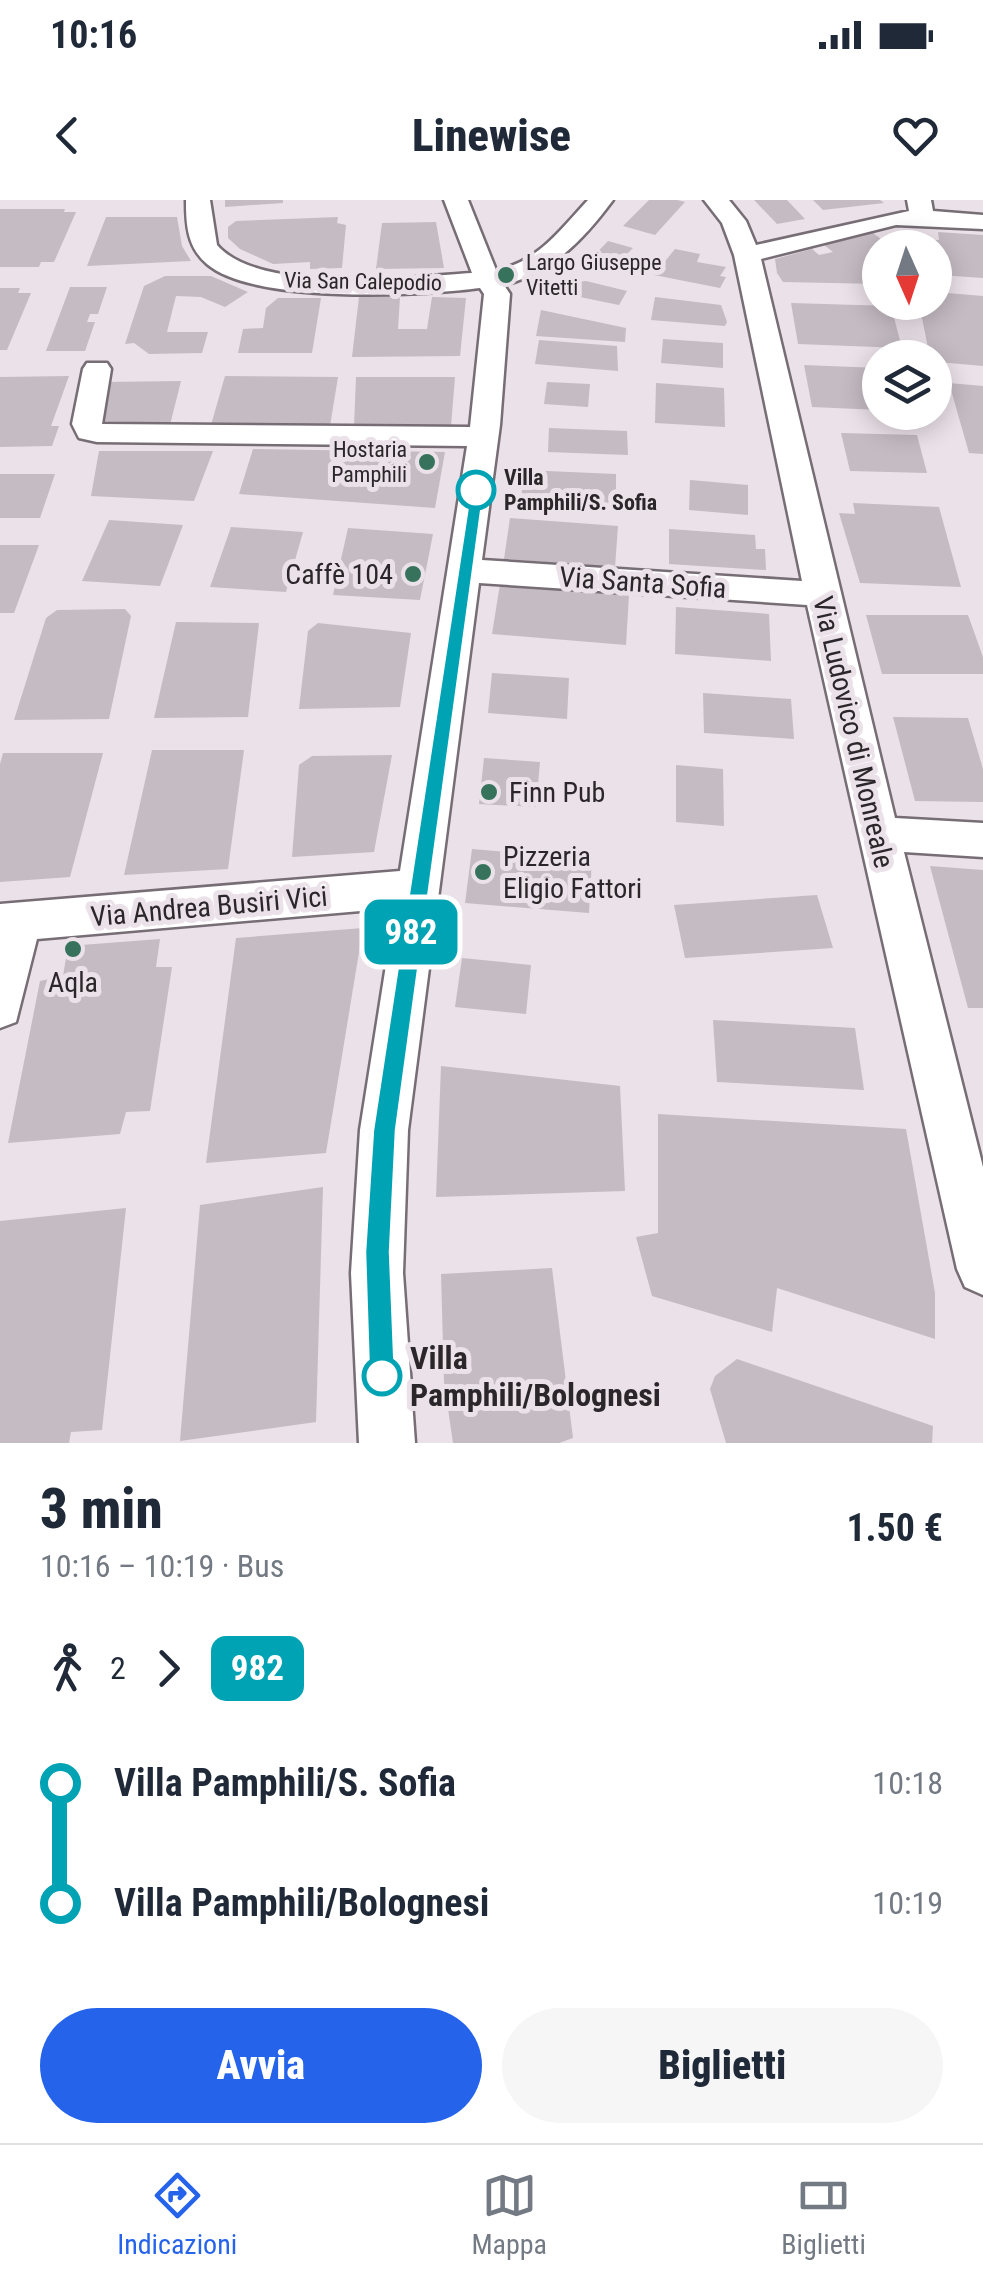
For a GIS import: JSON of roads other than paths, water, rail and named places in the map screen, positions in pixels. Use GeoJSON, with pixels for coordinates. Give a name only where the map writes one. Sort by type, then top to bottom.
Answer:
{"type":"FeatureCollection","features":[{"type":"Feature","properties":{"kind":"street","name":"Via San Calepodio"},"geometry":{"type":"LineString","coordinates":[[198,200],[205,246],[216,258],[247,274],[300,282],[474,281]]}},
{"type":"Feature","properties":{"kind":"street"},"geometry":{"type":"LineString","coordinates":[[456,200],[476,259],[474,281]]}},
{"type":"Feature","properties":{"kind":"street"},"geometry":{"type":"LineString","coordinates":[[474,281],[523,272],[545,258],[601,200]]}},
{"type":"Feature","properties":{"kind":"street","name":"Via Ludovico di Monreale"},"geometry":{"type":"LineString","coordinates":[[716,200],[734,221],[748,255],[822,594],[983,1269]]}},
{"type":"Feature","properties":{"kind":"street"},"geometry":{"type":"LineString","coordinates":[[748,255],[921,209],[983,222]]}},
{"type":"Feature","properties":{"kind":"street"},"geometry":{"type":"LineString","coordinates":[[387,1443],[378,1289],[380,1179],[417,888],[483,438],[497,310],[497,294],[474,281]]}},
{"type":"Feature","properties":{"kind":"street"},"geometry":{"type":"LineString","coordinates":[[97,369],[90,432],[483,438]]}},
{"type":"Feature","properties":{"kind":"street","name":"Via Santa Sofia"},"geometry":{"type":"LineString","coordinates":[[463,570],[822,594]]}},
{"type":"Feature","properties":{"kind":"street"},"geometry":{"type":"LineString","coordinates":[[878,834],[983,840]]}},
{"type":"Feature","properties":{"kind":"street","name":"Via Andrea Busiri Vici"},"geometry":{"type":"LineString","coordinates":[[9,922],[417,888]]}},
{"type":"Feature","properties":{"kind":"street"},"geometry":{"type":"LineString","coordinates":[[0,1007],[9,922]]}},
{"type":"Feature","properties":{"kind":"place","name":"Largo Giuseppe Vitetti"},"geometry":{"type":"Point","coordinates":[506,275]}},
{"type":"Feature","properties":{"kind":"place","name":"Hostaria Pamphili"},"geometry":{"type":"Point","coordinates":[427,462]}},
{"type":"Feature","properties":{"kind":"place","name":"Villa Pamphili/S. Sofia"},"geometry":{"type":"Point","coordinates":[476,490]}},
{"type":"Feature","properties":{"kind":"place","name":"Caffè 104"},"geometry":{"type":"Point","coordinates":[413,574]}},
{"type":"Feature","properties":{"kind":"place","name":"Finn Pub"},"geometry":{"type":"Point","coordinates":[489,792]}},
{"type":"Feature","properties":{"kind":"place","name":"Pizzeria Eligio Fattori"},"geometry":{"type":"Point","coordinates":[483,872]}},
{"type":"Feature","properties":{"kind":"place","name":"Aqla"},"geometry":{"type":"Point","coordinates":[73,949]}},
{"type":"Feature","properties":{"kind":"place","name":"Villa Pamphili/Bolognesi"},"geometry":{"type":"Point","coordinates":[382,1376]}}]}
